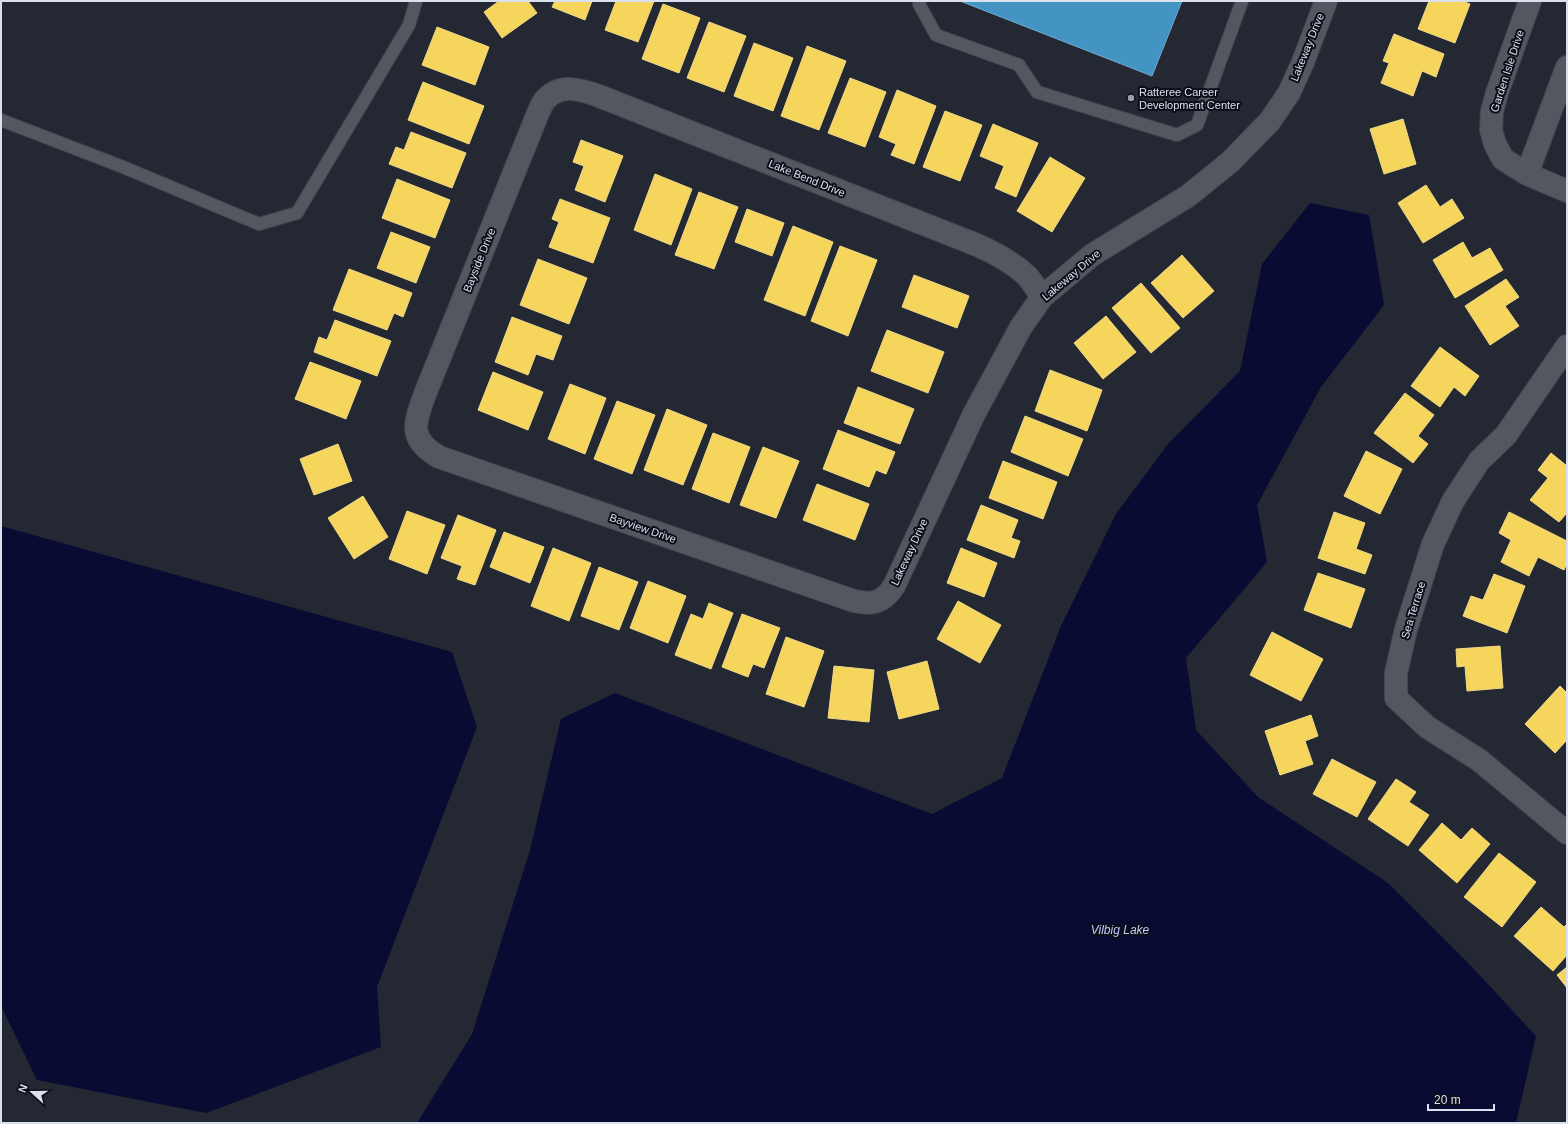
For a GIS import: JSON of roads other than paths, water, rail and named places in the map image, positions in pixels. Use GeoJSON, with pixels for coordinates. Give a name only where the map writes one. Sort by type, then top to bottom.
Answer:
{"type":"FeatureCollection","features":[{"type":"Feature","properties":{"kind":"street","name":"Lakeway Drive"},"geometry":{"type":"LineString","coordinates":[[877,602],[888,595],[894,586],[974,414],[1021,327],[1042,297],[1092,255],[1188,196],[1230,162],[1270,121],[1289,93],[1303,62],[1326,1]]}},
{"type":"Feature","properties":{"kind":"street","name":"Garden Isle Drive"},"geometry":{"type":"LineString","coordinates":[[1530,1],[1497,93],[1492,111],[1491,130],[1495,144],[1503,159],[1527,174],[1567,191]]}},
{"type":"Feature","properties":{"kind":"street"},"geometry":{"type":"LineString","coordinates":[[1527,174],[1567,67]]}},
{"type":"Feature","properties":{"kind":"street","name":"Lake Bend Drive"},"geometry":{"type":"LineString","coordinates":[[556,91],[568,88],[582,90],[599,96],[977,245],[1016,267],[1028,277],[1042,297]]}},
{"type":"Feature","properties":{"kind":"street","name":"Bayside Drive"},"geometry":{"type":"LineString","coordinates":[[416,436],[417,416],[425,394],[528,138],[544,101],[556,91]]}},
{"type":"Feature","properties":{"kind":"street","name":"Sea Terrace"},"geometry":{"type":"LineString","coordinates":[[1567,346],[1506,435],[1479,462],[1453,501],[1434,544],[1406,629],[1396,673],[1396,698],[1427,727],[1479,760],[1567,833]]}},
{"type":"Feature","properties":{"kind":"street","name":"Bayview Drive"},"geometry":{"type":"LineString","coordinates":[[416,436],[428,450],[439,457],[854,601],[865,603],[877,602]]}},
{"type":"Feature","properties":{"kind":"lane"},"geometry":{"type":"LineString","coordinates":[[1,120],[123,167],[259,224],[297,213],[409,25],[416,1]]}},
{"type":"Feature","properties":{"kind":"lane"},"geometry":{"type":"LineString","coordinates":[[920,1],[919,4],[936,35],[1019,65],[1037,92],[1177,135],[1197,125],[1242,1]]}},
{"type":"Feature","properties":{"kind":"water","name":"Vilbig Lake"},"geometry":{"type":"Polygon","coordinates":[[[1310,203],[1369,215],[1384,305],[1321,387],[1257,505],[1267,562],[1186,658],[1196,730],[1258,797],[1388,883],[1474,969],[1536,1036],[1516,1123],[417,1123],[472,1034],[530,850],[561,719],[615,693],[932,814],[1002,778],[1061,626],[1116,514],[1168,444],[1240,371],[1262,264],[1310,203]]]}},
{"type":"Feature","properties":{"kind":"water"},"geometry":{"type":"Polygon","coordinates":[[[1,526],[452,652],[477,727],[377,987],[381,1047],[206,1113],[37,1080],[1,1006],[1,526]]]}},
{"type":"Feature","properties":{"kind":"place","name":"Ratteree Career Development Center"},"geometry":{"type":"Point","coordinates":[1131,98]}}]}
